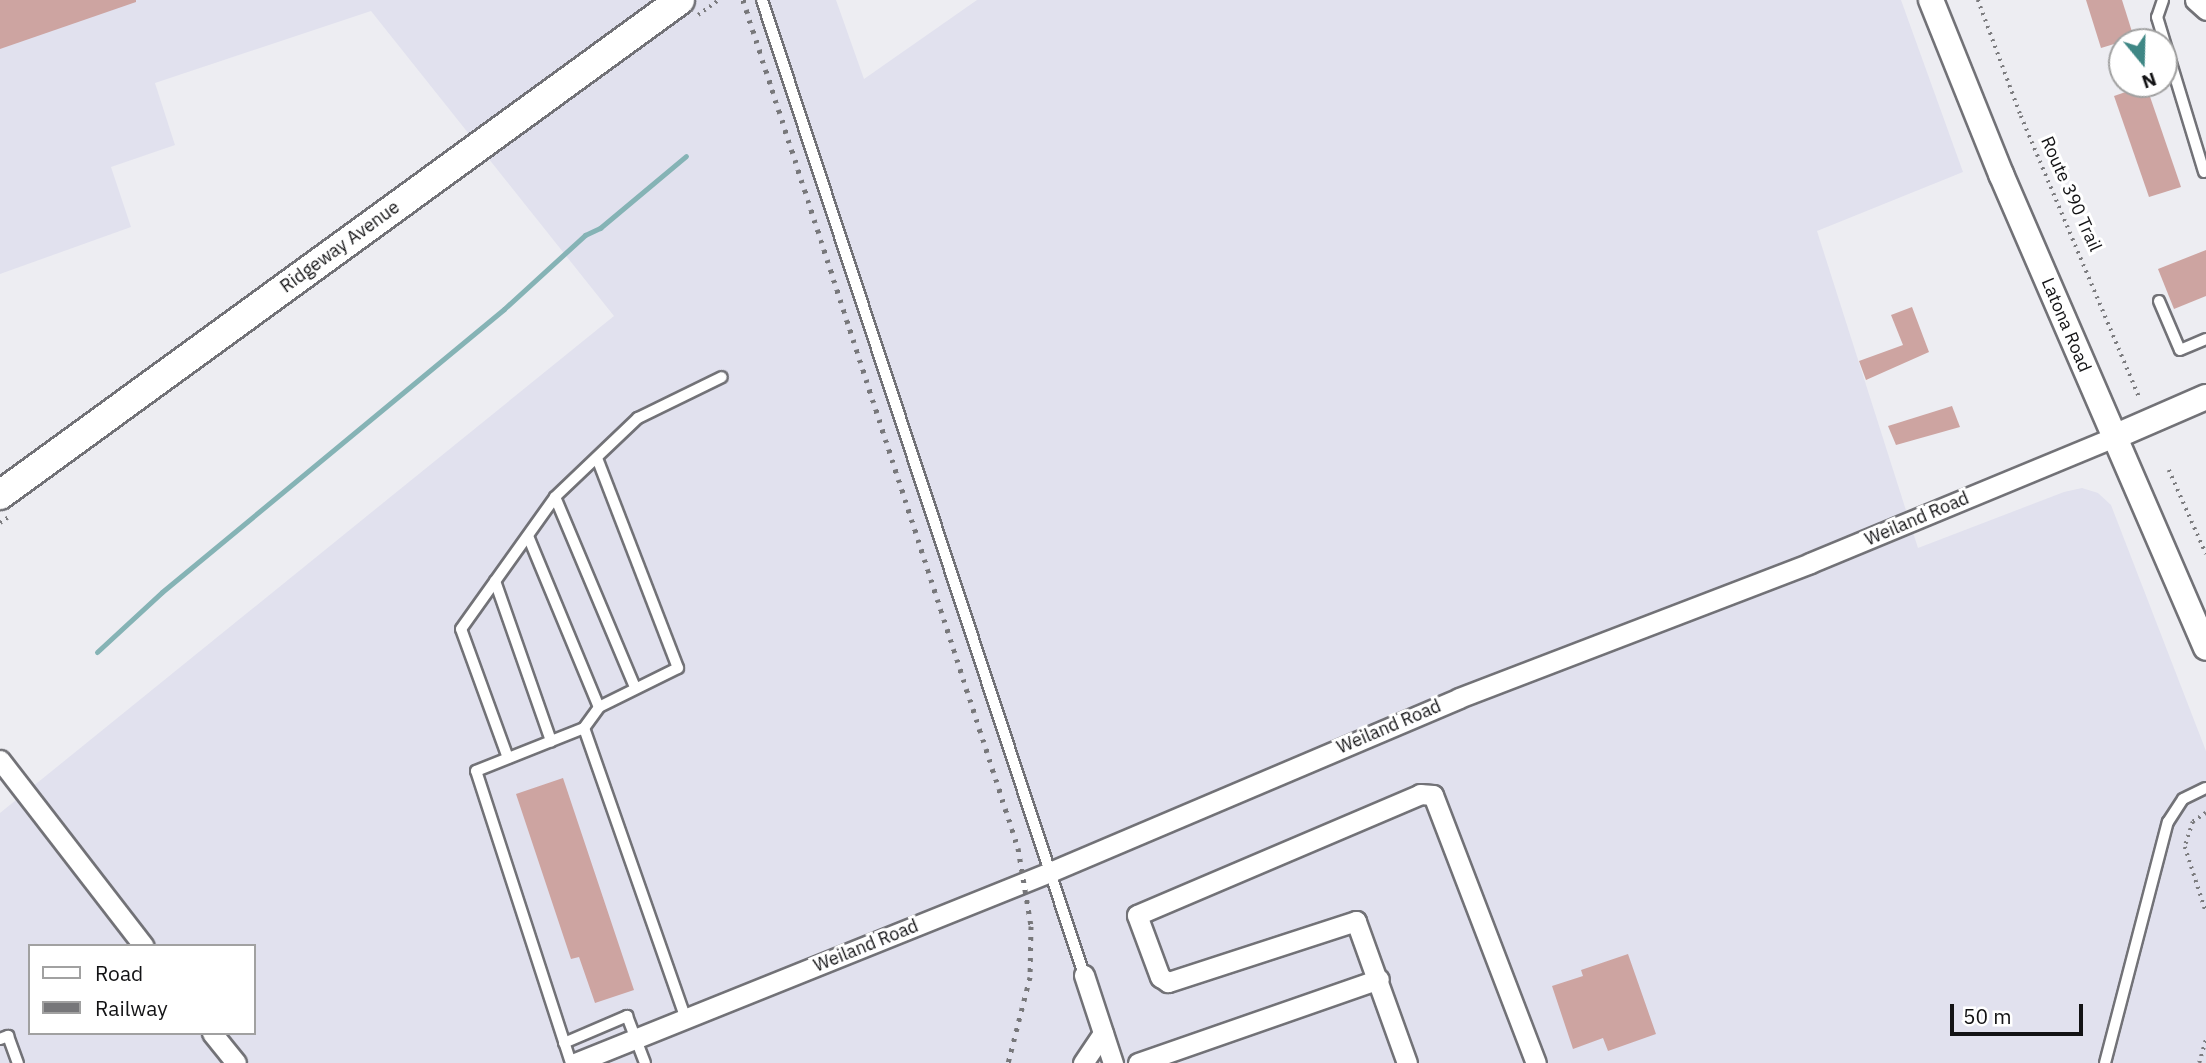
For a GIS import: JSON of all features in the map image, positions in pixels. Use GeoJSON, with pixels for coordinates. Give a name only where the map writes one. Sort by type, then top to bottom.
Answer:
{"type":"FeatureCollection","features":[{"type":"Feature","properties":{"kind":"main road","name":"Ridgeway Avenue"},"geometry":{"type":"LineString","coordinates":[[0,495],[693,5]]}},
{"type":"Feature","properties":{"kind":"street","name":"Latona Road"},"geometry":{"type":"LineString","coordinates":[[1931,0],[2206,648]]}},
{"type":"Feature","properties":{"kind":"street"},"geometry":{"type":"LineString","coordinates":[[2195,0],[2206,10]]}},
{"type":"Feature","properties":{"kind":"street","name":"Weiland Road"},"geometry":{"type":"LineString","coordinates":[[573,1063],[1049,872],[1459,698],[1810,563],[2206,397]]}},
{"type":"Feature","properties":{"kind":"street"},"geometry":{"type":"LineString","coordinates":[[0,760],[142,944]]}},
{"type":"Feature","properties":{"kind":"street"},"geometry":{"type":"LineString","coordinates":[[1407,1063],[1360,925],[1352,919],[1168,982],[1160,977],[1137,915],[1420,794],[1433,795],[1536,1063]]}},
{"type":"Feature","properties":{"kind":"street"},"geometry":{"type":"LineString","coordinates":[[1084,975],[1113,1063]]}},
{"type":"Feature","properties":{"kind":"street"},"geometry":{"type":"LineString","coordinates":[[1138,1063],[1379,979]]}},
{"type":"Feature","properties":{"kind":"street"},"geometry":{"type":"LineString","coordinates":[[1083,1063],[1103,1034]]}},
{"type":"Feature","properties":{"kind":"street"},"geometry":{"type":"LineString","coordinates":[[214,1035],[236,1063]]}},
{"type":"Feature","properties":{"kind":"lane"},"geometry":{"type":"LineString","coordinates":[[762,0],[1084,975]]}},
{"type":"Feature","properties":{"kind":"lane"},"geometry":{"type":"LineString","coordinates":[[2162,0],[2157,17],[2204,172]]}},
{"type":"Feature","properties":{"kind":"lane"},"geometry":{"type":"LineString","coordinates":[[2159,301],[2180,350],[2206,339]]}},
{"type":"Feature","properties":{"kind":"lane"},"geometry":{"type":"LineString","coordinates":[[508,758],[461,629],[555,497],[598,461],[638,418],[722,377]]}},
{"type":"Feature","properties":{"kind":"lane"},"geometry":{"type":"LineString","coordinates":[[573,1063],[564,1043],[476,771],[584,728],[599,706],[678,668],[598,461]]}},
{"type":"Feature","properties":{"kind":"lane"},"geometry":{"type":"LineString","coordinates":[[555,497],[635,687]]}},
{"type":"Feature","properties":{"kind":"lane"},"geometry":{"type":"LineString","coordinates":[[527,536],[599,706]]}},
{"type":"Feature","properties":{"kind":"lane"},"geometry":{"type":"LineString","coordinates":[[495,581],[551,741]]}},
{"type":"Feature","properties":{"kind":"lane"},"geometry":{"type":"LineString","coordinates":[[584,728],[687,1018]]}},
{"type":"Feature","properties":{"kind":"lane"},"geometry":{"type":"LineString","coordinates":[[2105,1063],[2168,822],[2183,799],[2206,788]]}},
{"type":"Feature","properties":{"kind":"lane"},"geometry":{"type":"LineString","coordinates":[[564,1043],[627,1016],[645,1063]]}},
{"type":"Feature","properties":{"kind":"lane"},"geometry":{"type":"LineString","coordinates":[[0,1039],[8,1036],[18,1063]]}},
{"type":"Feature","properties":{"kind":"path"},"geometry":{"type":"LineString","coordinates":[[693,5],[719,0]]}},
{"type":"Feature","properties":{"kind":"path","name":"Route 390 Trail"},"geometry":{"type":"LineString","coordinates":[[1978,0],[2021,116],[2140,399]]}},
{"type":"Feature","properties":{"kind":"path"},"geometry":{"type":"LineString","coordinates":[[2169,470],[2206,554]]}},
{"type":"Feature","properties":{"kind":"path"},"geometry":{"type":"LineString","coordinates":[[2206,813],[2193,822],[2185,847],[2206,912]]}},
{"type":"Feature","properties":{"kind":"path"},"geometry":{"type":"LineString","coordinates":[[2199,1063],[2206,1038]]}},
{"type":"Feature","properties":{"kind":"shaded area"},"geometry":{"type":"Polygon","coordinates":[[[0,0],[836,0],[864,79],[977,0],[1901,0],[1963,172],[1817,231],[1918,548],[2064,492],[2082,488],[2098,493],[2111,505],[2206,751],[2206,1063],[0,1063],[0,813],[614,316],[371,11],[155,83],[175,145],[111,167],[131,227],[0,274],[0,0]]]}},
{"type":"Feature","properties":{"kind":"building"},"geometry":{"type":"Polygon","coordinates":[[[0,0],[136,0],[136,2],[0,49],[0,0]]]}},
{"type":"Feature","properties":{"kind":"building"},"geometry":{"type":"Polygon","coordinates":[[[2086,0],[2122,0],[2131,28],[2108,28],[2108,46],[2101,48],[2086,0]]]}},
{"type":"Feature","properties":{"kind":"building"},"geometry":{"type":"Polygon","coordinates":[[[2115,98],[2150,98],[2181,187],[2149,197],[2115,98]]]}},
{"type":"Feature","properties":{"kind":"building"},"geometry":{"type":"Polygon","coordinates":[[[2206,250],[2206,296],[2174,309],[2158,269],[2206,250]]]}},
{"type":"Feature","properties":{"kind":"building"},"geometry":{"type":"Polygon","coordinates":[[[1912,307],[1929,352],[1866,380],[1859,361],[1903,345],[1891,315],[1912,307]]]}},
{"type":"Feature","properties":{"kind":"building"},"geometry":{"type":"Polygon","coordinates":[[[1952,406],[1960,427],[1896,445],[1888,426],[1952,406]]]}},
{"type":"Feature","properties":{"kind":"building"},"geometry":{"type":"Polygon","coordinates":[[[563,778],[634,990],[595,1003],[579,957],[571,959],[516,794],[563,778]]]}},
{"type":"Feature","properties":{"kind":"building"},"geometry":{"type":"Polygon","coordinates":[[[1628,954],[1656,1034],[1608,1051],[1603,1038],[1573,1049],[1552,986],[1583,976],[1581,970],[1628,954]]]}},
{"type":"Feature","properties":{"kind":"waterway"},"geometry":{"type":"LineString","coordinates":[[97,652],[162,592],[504,309],[585,235],[600,228],[686,156]]}},
{"type":"Feature","properties":{"kind":"railway"},"geometry":{"type":"LineString","coordinates":[[743,0],[1018,848],[1031,926],[1030,977],[1008,1063]]}}]}
